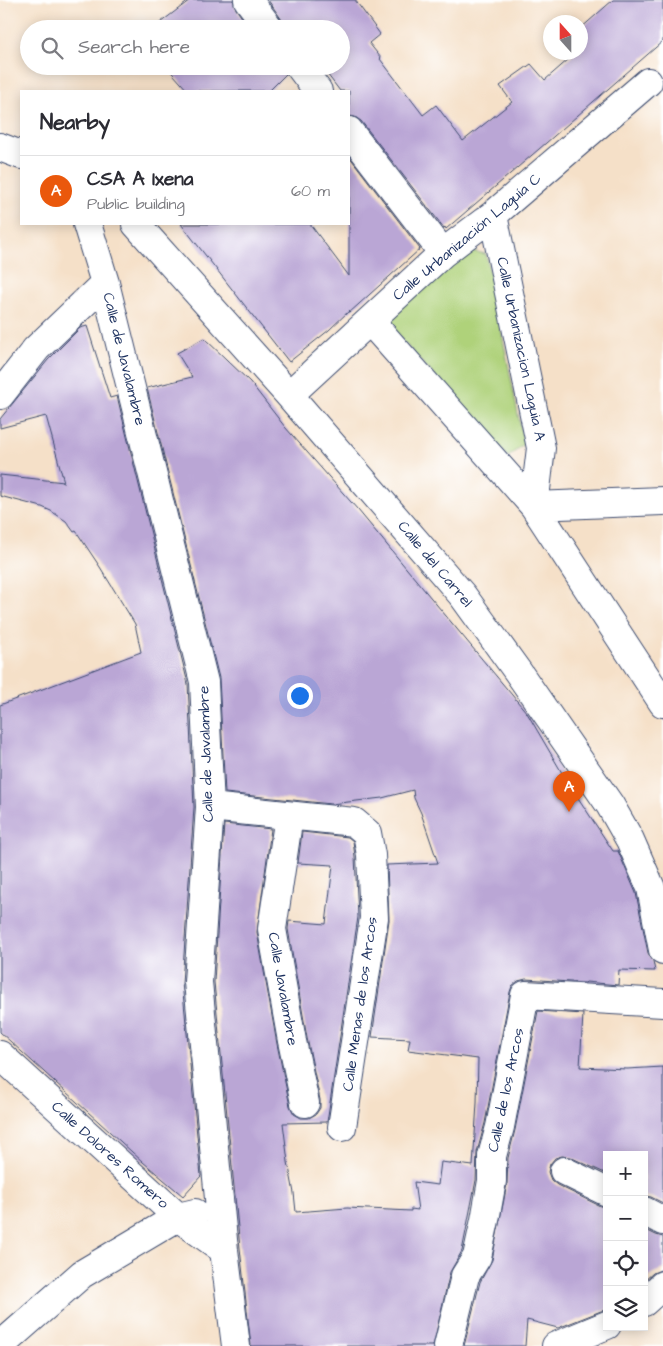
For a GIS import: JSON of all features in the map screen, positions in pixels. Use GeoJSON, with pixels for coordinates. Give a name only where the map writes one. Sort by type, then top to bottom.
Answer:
{"type":"FeatureCollection","features":[{"type":"Feature","properties":{"kind":"street"},"geometry":{"type":"LineString","coordinates":[[248,0],[263,20]]}},
{"type":"Feature","properties":{"kind":"street"},"geometry":{"type":"LineString","coordinates":[[306,75],[317,90]]}},
{"type":"Feature","properties":{"kind":"street","name":"Calle Urbanización Laguía C"},"geometry":{"type":"LineString","coordinates":[[289,395],[443,253],[493,215],[648,82]]}},
{"type":"Feature","properties":{"kind":"street"},"geometry":{"type":"LineString","coordinates":[[350,132],[443,253]]}},
{"type":"Feature","properties":{"kind":"street"},"geometry":{"type":"LineString","coordinates":[[0,147],[20,156]]}},
{"type":"Feature","properties":{"kind":"street","name":"Calle Urbanizacion Laguia A"},"geometry":{"type":"LineString","coordinates":[[493,215],[541,448],[534,506]]}},
{"type":"Feature","properties":{"kind":"street","name":"Calle de Javalambre"},"geometry":{"type":"LineString","coordinates":[[87,225],[105,283],[204,682],[210,807],[198,982],[220,1207]]}},
{"type":"Feature","properties":{"kind":"street","name":"Calle del Carrel"},"geometry":{"type":"LineString","coordinates":[[137,225],[289,395],[468,603],[610,805],[657,885],[663,950]]}},
{"type":"Feature","properties":{"kind":"street"},"geometry":{"type":"LineString","coordinates":[[0,395],[36,349],[105,283]]}},
{"type":"Feature","properties":{"kind":"street"},"geometry":{"type":"LineString","coordinates":[[370,321],[534,506],[663,703]]}},
{"type":"Feature","properties":{"kind":"street"},"geometry":{"type":"LineString","coordinates":[[534,506],[663,501]]}},
{"type":"Feature","properties":{"kind":"street","name":"Calle Menas de los Arcos"},"geometry":{"type":"LineString","coordinates":[[210,807],[354,822],[367,833],[371,855],[374,918],[342,1127]]}},
{"type":"Feature","properties":{"kind":"street","name":"Calle Javalambre"},"geometry":{"type":"LineString","coordinates":[[289,816],[272,929],[305,1102]]}},
{"type":"Feature","properties":{"kind":"street","name":"Calle de los Arcos"},"geometry":{"type":"LineString","coordinates":[[448,1346],[465,1276],[478,1258],[492,1181],[492,1156],[500,1127],[525,995],[663,1003]]}},
{"type":"Feature","properties":{"kind":"street","name":"Calle Dolores Romero"},"geometry":{"type":"LineString","coordinates":[[0,1055],[178,1217],[224,1250]]}},
{"type":"Feature","properties":{"kind":"street"},"geometry":{"type":"LineString","coordinates":[[564,1171],[603,1190]]}},
{"type":"Feature","properties":{"kind":"street"},"geometry":{"type":"LineString","coordinates":[[0,1346],[82,1274],[178,1217],[220,1207],[236,1346]]}},
{"type":"Feature","properties":{"kind":"street"},"geometry":{"type":"LineString","coordinates":[[648,1213],[663,1221]]}},
{"type":"Feature","properties":{"kind":"street"},"geometry":{"type":"LineString","coordinates":[[648,1298],[663,1285]]}},
{"type":"Feature","properties":{"kind":"street"},"geometry":{"type":"LineString","coordinates":[[556,1346],[603,1327]]}},
{"type":"Feature","properties":{"kind":"green space"},"geometry":{"type":"Polygon","coordinates":[[[466,250],[486,254],[524,444],[508,457],[396,334],[391,320],[399,306],[466,250]]]}},
{"type":"Feature","properties":{"kind":"building"},"geometry":{"type":"Polygon","coordinates":[[[190,0],[233,0],[236,9],[244,20],[164,20],[190,0]]]}},
{"type":"Feature","properties":{"kind":"building"},"geometry":{"type":"Polygon","coordinates":[[[268,0],[355,0],[380,34],[369,43],[380,59],[423,115],[436,105],[463,141],[512,102],[500,86],[531,64],[545,80],[568,60],[588,60],[588,22],[613,0],[663,0],[663,41],[446,229],[361,121],[350,116],[350,90],[339,90],[328,75],[350,75],[350,20],[282,20],[268,0]]]}},
{"type":"Feature","properties":{"kind":"building"},"geometry":{"type":"Polygon","coordinates":[[[174,75],[285,75],[270,90],[187,90],[174,75]]]}},
{"type":"Feature","properties":{"kind":"building"},"geometry":{"type":"Polygon","coordinates":[[[350,157],[420,249],[349,313],[349,311],[329,330],[289,362],[182,225],[311,225],[349,276],[350,157]]]}},
{"type":"Feature","properties":{"kind":"building"},"geometry":{"type":"Polygon","coordinates":[[[87,326],[110,398],[117,396],[188,684],[194,807],[182,983],[201,1176],[183,1196],[0,1032],[0,705],[141,652],[135,624],[76,531],[74,532],[66,521],[51,511],[0,496],[0,475],[64,482],[46,416],[0,428],[0,419],[48,360],[80,328],[87,326]]]}},
{"type":"Feature","properties":{"kind":"building"},"geometry":{"type":"Polygon","coordinates":[[[204,338],[250,382],[285,427],[358,510],[527,713],[565,778],[613,851],[618,851],[636,893],[648,953],[653,961],[655,971],[619,970],[618,985],[526,979],[518,981],[512,986],[485,1123],[477,1152],[476,1180],[462,1251],[450,1272],[433,1346],[251,1346],[214,982],[224,824],[271,829],[257,932],[290,1106],[294,1114],[301,1118],[309,1118],[316,1114],[320,1108],[320,1100],[288,929],[289,921],[326,924],[333,865],[298,863],[302,832],[348,837],[353,841],[358,917],[327,1122],[283,1123],[296,1212],[347,1208],[418,1210],[414,1182],[438,1185],[441,1162],[473,1166],[478,1059],[408,1050],[410,1039],[372,1037],[389,920],[387,865],[438,863],[414,798],[413,790],[382,798],[331,804],[225,793],[219,678],[147,388],[192,377],[177,353],[204,338]]]}},
{"type":"Feature","properties":{"kind":"building"},"geometry":{"type":"Polygon","coordinates":[[[538,1011],[583,1014],[580,1067],[627,1069],[663,1067],[663,1203],[648,1197],[648,1151],[603,1151],[603,1172],[570,1157],[562,1156],[555,1158],[550,1164],[548,1172],[551,1180],[557,1185],[603,1206],[603,1311],[558,1328],[527,1320],[525,1346],[464,1346],[480,1282],[492,1260],[507,1184],[508,1158],[538,1011]]]}},
{"type":"Feature","properties":{"kind":"building"},"geometry":{"type":"Polygon","coordinates":[[[648,1231],[663,1237],[663,1269],[648,1277],[648,1231]]]}},
{"type":"Feature","properties":{"kind":"place","name":"CSA A Ixena"},"geometry":{"type":"Point","coordinates":[569,812]}}]}
